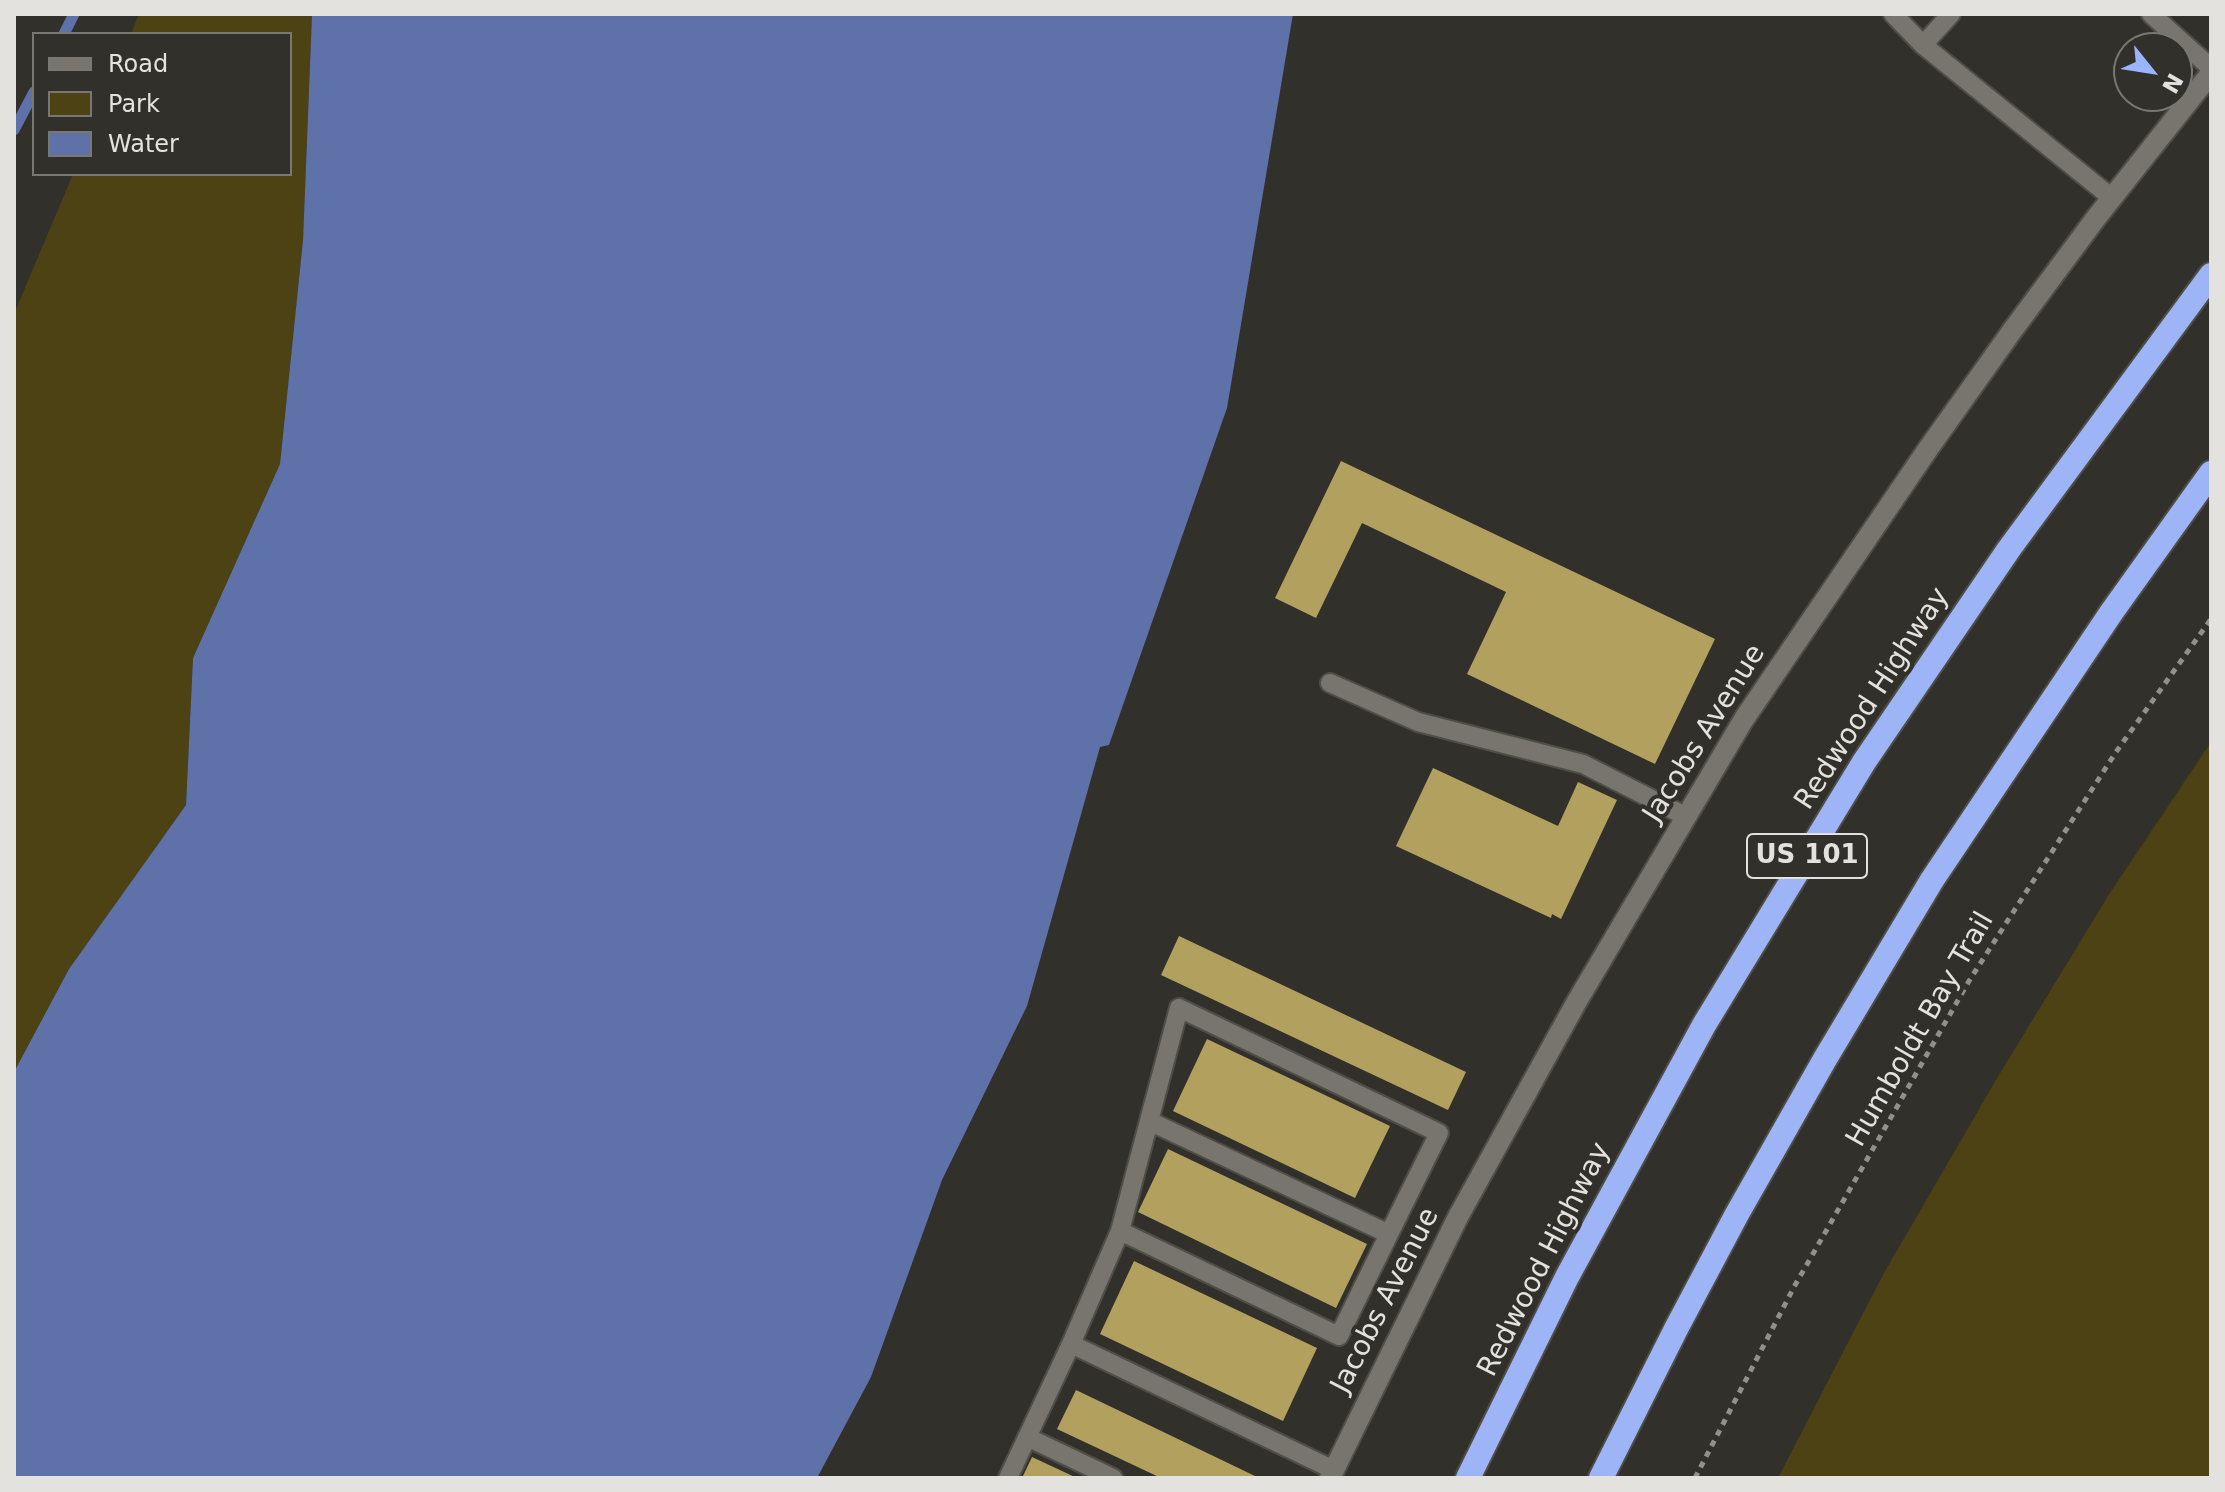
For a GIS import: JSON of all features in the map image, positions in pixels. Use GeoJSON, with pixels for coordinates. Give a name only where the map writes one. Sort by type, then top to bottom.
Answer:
{"type":"FeatureCollection","features":[{"type":"Feature","properties":{"kind":"highway","name":"Redwood Highway"},"geometry":{"type":"LineString","coordinates":[[1468,1478],[1567,1277],[1704,1025],[1864,762],[2009,549],[2211,275]]}},
{"type":"Feature","properties":{"kind":"highway"},"geometry":{"type":"LineString","coordinates":[[1601,1478],[1737,1214],[1932,880],[2111,613],[2211,473]]}},
{"type":"Feature","properties":{"kind":"street","name":"Jacobs Avenue"},"geometry":{"type":"LineString","coordinates":[[1332,1474],[1458,1217],[1576,1003],[1753,706],[2012,331],[2211,71]]}},
{"type":"Feature","properties":{"kind":"lane"},"geometry":{"type":"LineString","coordinates":[[1893,14],[1923,45],[2112,198]]}},
{"type":"Feature","properties":{"kind":"lane"},"geometry":{"type":"LineString","coordinates":[[1923,45],[1951,14]]}},
{"type":"Feature","properties":{"kind":"lane"},"geometry":{"type":"LineString","coordinates":[[2151,14],[2211,71]]}},
{"type":"Feature","properties":{"kind":"lane"},"geometry":{"type":"LineString","coordinates":[[1330,683],[1418,722],[1583,764],[1685,816]]}},
{"type":"Feature","properties":{"kind":"lane"},"geometry":{"type":"LineString","coordinates":[[1008,1478],[1120,1231],[1179,1008],[1439,1133],[1339,1336],[1120,1231]]}},
{"type":"Feature","properties":{"kind":"lane"},"geometry":{"type":"LineString","coordinates":[[1149,1121],[1389,1234]]}},
{"type":"Feature","properties":{"kind":"lane"},"geometry":{"type":"LineString","coordinates":[[1071,1344],[1332,1474]]}},
{"type":"Feature","properties":{"kind":"lane"},"geometry":{"type":"LineString","coordinates":[[1027,1437],[1113,1478]]}},
{"type":"Feature","properties":{"kind":"path","name":"Humboldt Bay Trail"},"geometry":{"type":"LineString","coordinates":[[1695,1478],[1794,1287],[1969,981],[2116,752],[2211,619]]}},
{"type":"Feature","properties":{"kind":"green space"},"geometry":{"type":"Polygon","coordinates":[[[139,14],[312,14],[303,240],[280,464],[193,658],[186,805],[69,969],[14,1072],[14,314],[72,176],[292,176],[292,32],[132,32],[139,14]]]}},
{"type":"Feature","properties":{"kind":"green space"},"geometry":{"type":"Polygon","coordinates":[[[2211,742],[2211,1478],[1778,1478],[1884,1273],[1996,1080],[2108,896],[2211,742]]]}},
{"type":"Feature","properties":{"kind":"water"},"geometry":{"type":"Polygon","coordinates":[[[312,14],[1293,14],[1227,408],[1109,745],[1100,747],[1027,1006],[942,1180],[871,1377],[817,1478],[14,1478],[14,1072],[69,969],[186,805],[193,658],[280,464],[303,240],[312,14]]]}},
{"type":"Feature","properties":{"kind":"building"},"geometry":{"type":"Polygon","coordinates":[[[1341,461],[1715,639],[1655,764],[1467,674],[1506,592],[1362,523],[1316,618],[1275,598],[1341,461]]]}},
{"type":"Feature","properties":{"kind":"building"},"geometry":{"type":"Polygon","coordinates":[[[1433,768],[1558,826],[1578,782],[1617,800],[1561,919],[1552,914],[1551,918],[1396,846],[1433,768]]]}},
{"type":"Feature","properties":{"kind":"building"},"geometry":{"type":"Polygon","coordinates":[[[1179,936],[1466,1072],[1448,1110],[1161,975],[1179,936]]]}},
{"type":"Feature","properties":{"kind":"building"},"geometry":{"type":"Polygon","coordinates":[[[1207,1039],[1390,1126],[1355,1198],[1173,1111],[1207,1039]]]}},
{"type":"Feature","properties":{"kind":"building"},"geometry":{"type":"Polygon","coordinates":[[[1168,1149],[1367,1244],[1336,1308],[1138,1212],[1168,1149]]]}},
{"type":"Feature","properties":{"kind":"building"},"geometry":{"type":"Polygon","coordinates":[[[1134,1261],[1317,1348],[1283,1421],[1100,1334],[1134,1261]]]}},
{"type":"Feature","properties":{"kind":"building"},"geometry":{"type":"Polygon","coordinates":[[[1076,1390],[1255,1476],[1161,1478],[1057,1429],[1076,1390]]]}},
{"type":"Feature","properties":{"kind":"building"},"geometry":{"type":"Polygon","coordinates":[[[1032,1457],[1077,1478],[1022,1478],[1032,1457]]]}},
{"type":"Feature","properties":{"kind":"waterway"},"geometry":{"type":"LineString","coordinates":[[65,32],[74,14]]}},
{"type":"Feature","properties":{"kind":"waterway"},"geometry":{"type":"LineString","coordinates":[[14,130],[32,96]]}}]}
